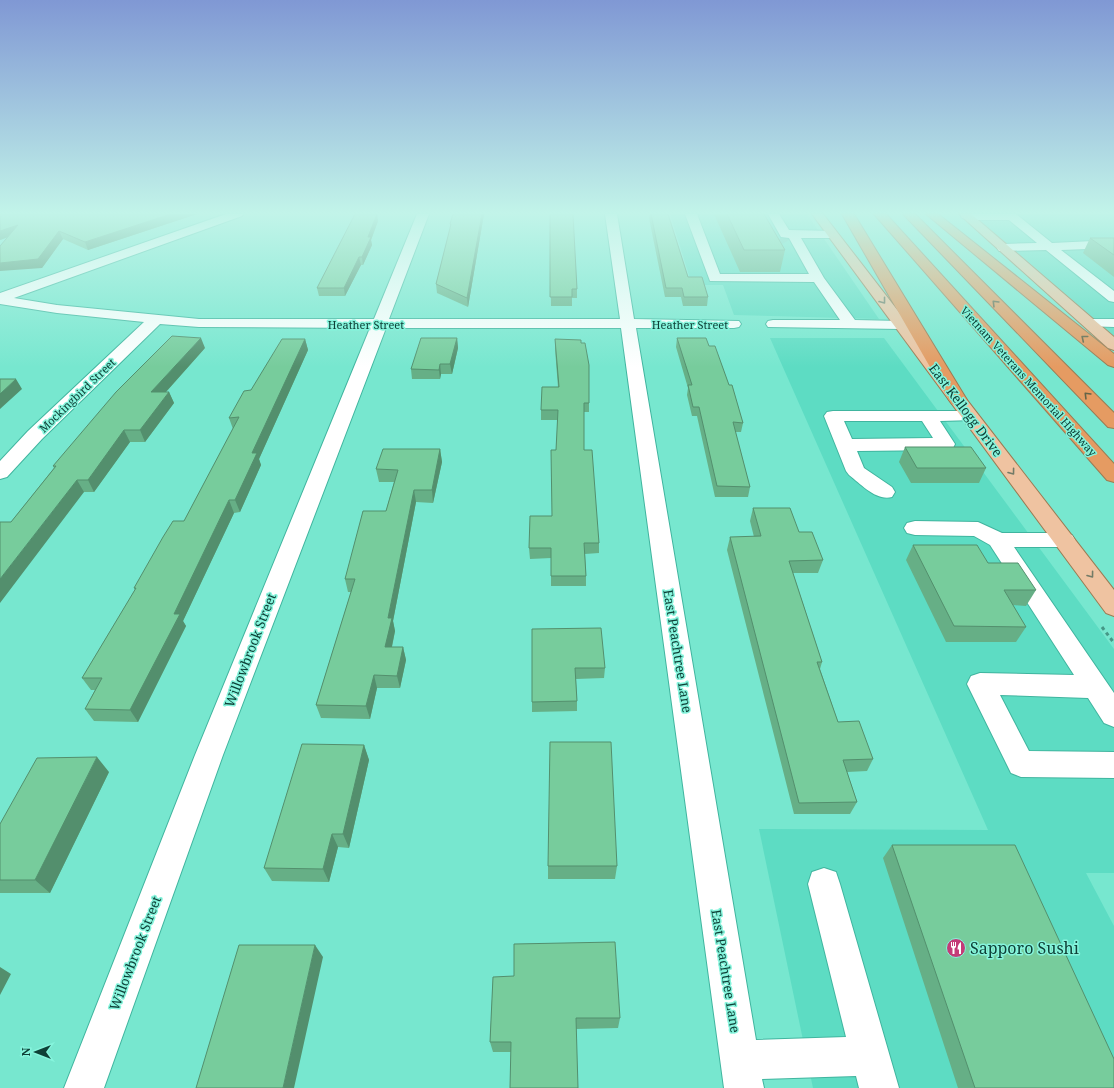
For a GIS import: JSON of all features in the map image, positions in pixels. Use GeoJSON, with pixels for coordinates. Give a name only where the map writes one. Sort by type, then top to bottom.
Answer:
{"type":"FeatureCollection","features":[{"type":"Feature","properties":{"kind":"highway"},"geometry":{"type":"LineString","coordinates":[[878,265],[958,400]]}},
{"type":"Feature","properties":{"kind":"highway","name":"Vietnam Veterans Memorial Highway"},"geometry":{"type":"LineString","coordinates":[[925,265],[1114,476]]}},
{"type":"Feature","properties":{"kind":"highway"},"geometry":{"type":"LineString","coordinates":[[958,265],[1114,423]]}},
{"type":"Feature","properties":{"kind":"highway"},"geometry":{"type":"LineString","coordinates":[[994,265],[1114,362]]}},
{"type":"Feature","properties":{"kind":"main road","name":"East Kellogg Drive"},"geometry":{"type":"LineString","coordinates":[[855,265],[1114,607]]}},
{"type":"Feature","properties":{"kind":"main road"},"geometry":{"type":"LineString","coordinates":[[1022,265],[1114,345]]}},
{"type":"Feature","properties":{"kind":"street"},"geometry":{"type":"LineString","coordinates":[[0,299],[96,265]]}},
{"type":"Feature","properties":{"kind":"street","name":"Willowbrook Street"},"geometry":{"type":"LineString","coordinates":[[84,1088],[209,755],[402,265]]}},
{"type":"Feature","properties":{"kind":"street","name":"East Peachtree Lane"},"geometry":{"type":"LineString","coordinates":[[619,265],[742,1074]]}},
{"type":"Feature","properties":{"kind":"street"},"geometry":{"type":"LineString","coordinates":[[710,265],[715,278],[818,278]]}},
{"type":"Feature","properties":{"kind":"street"},"geometry":{"type":"LineString","coordinates":[[810,265],[850,324]]}},
{"type":"Feature","properties":{"kind":"street"},"geometry":{"type":"LineString","coordinates":[[1072,265],[1114,298]]}},
{"type":"Feature","properties":{"kind":"street","name":"Heather Street"},"geometry":{"type":"LineString","coordinates":[[0,299],[57,309],[199,323],[734,324]]}},
{"type":"Feature","properties":{"kind":"street","name":"Mockingbird Street"},"geometry":{"type":"LineString","coordinates":[[0,473],[35,436],[156,319]]}},
{"type":"Feature","properties":{"kind":"street"},"geometry":{"type":"LineString","coordinates":[[1090,323],[1114,323]]}},
{"type":"Feature","properties":{"kind":"street"},"geometry":{"type":"LineString","coordinates":[[773,324],[901,325]]}},
{"type":"Feature","properties":{"kind":"street"},"geometry":{"type":"LineString","coordinates":[[885,492],[856,471],[833,416],[969,416]]}},
{"type":"Feature","properties":{"kind":"street"},"geometry":{"type":"LineString","coordinates":[[845,445],[946,444],[928,416]]}},
{"type":"Feature","properties":{"kind":"street"},"geometry":{"type":"LineString","coordinates":[[915,528],[978,529],[998,540],[1114,715]]}},
{"type":"Feature","properties":{"kind":"street"},"geometry":{"type":"LineString","coordinates":[[998,540],[1064,540]]}},
{"type":"Feature","properties":{"kind":"street"},"geometry":{"type":"LineString","coordinates":[[1096,687],[980,684],[1021,764],[1114,765]]}},
{"type":"Feature","properties":{"kind":"street"},"geometry":{"type":"LineString","coordinates":[[742,1074],[874,1072],[824,884]]}},
{"type":"Feature","properties":{"kind":"shaded area"},"geometry":{"type":"Polygon","coordinates":[[[686,265],[842,265],[879,319],[734,315],[723,285],[692,285],[686,265]]]}},
{"type":"Feature","properties":{"kind":"shaded area"},"geometry":{"type":"Polygon","coordinates":[[[1029,265],[1114,265],[1114,338],[1029,265]]]}},
{"type":"Feature","properties":{"kind":"shaded area"},"geometry":{"type":"Polygon","coordinates":[[[770,338],[884,338],[1114,649],[1114,873],[1086,873],[1114,926],[1114,1088],[813,1088],[759,829],[988,830],[770,338]]]}},
{"type":"Feature","properties":{"kind":"building"},"geometry":{"type":"Polygon","coordinates":[[[329,265],[355,265],[344,288],[317,288],[329,265]]]}},
{"type":"Feature","properties":{"kind":"building"},"geometry":{"type":"Polygon","coordinates":[[[441,265],[473,265],[467,298],[436,284],[441,265]]]}},
{"type":"Feature","properties":{"kind":"building"},"geometry":{"type":"Polygon","coordinates":[[[550,265],[576,265],[577,289],[572,289],[572,297],[550,297],[550,265]]]}},
{"type":"Feature","properties":{"kind":"building"},"geometry":{"type":"Polygon","coordinates":[[[661,265],[684,265],[688,277],[702,277],[708,297],[684,297],[682,288],[666,288],[661,265]]]}},
{"type":"Feature","properties":{"kind":"building"},"geometry":{"type":"Polygon","coordinates":[[[172,336],[201,338],[151,392],[169,392],[140,430],[124,430],[88,480],[77,480],[0,579],[0,522],[11,522],[56,466],[53,466],[116,392],[172,336]]]}},
{"type":"Feature","properties":{"kind":"building"},"geometry":{"type":"Polygon","coordinates":[[[421,338],[457,338],[450,364],[440,364],[439,370],[411,369],[421,338]]]}},
{"type":"Feature","properties":{"kind":"building"},"geometry":{"type":"Polygon","coordinates":[[[677,338],[706,338],[709,346],[715,346],[729,385],[732,385],[743,423],[733,422],[750,487],[717,486],[699,407],[693,407],[688,385],[692,385],[677,338]]]}},
{"type":"Feature","properties":{"kind":"building"},"geometry":{"type":"Polygon","coordinates":[[[282,339],[305,339],[252,453],[257,453],[235,500],[229,500],[174,614],[180,614],[130,710],[85,709],[102,678],[82,678],[136,588],[134,588],[173,521],[184,521],[239,417],[229,418],[244,391],[251,390],[282,339]]]}},
{"type":"Feature","properties":{"kind":"building"},"geometry":{"type":"Polygon","coordinates":[[[555,339],[581,340],[581,343],[585,343],[589,365],[589,403],[584,403],[584,450],[592,450],[599,543],[584,543],[586,576],[551,576],[551,548],[529,548],[530,516],[552,516],[551,450],[556,450],[558,410],[541,410],[542,387],[559,387],[555,339]]]}},
{"type":"Feature","properties":{"kind":"building"},"geometry":{"type":"Polygon","coordinates":[[[0,379],[16,379],[0,394],[0,379]]]}},
{"type":"Feature","properties":{"kind":"building"},"geometry":{"type":"Polygon","coordinates":[[[905,447],[971,447],[986,468],[917,468],[905,447]]]}},
{"type":"Feature","properties":{"kind":"building"},"geometry":{"type":"Polygon","coordinates":[[[383,449],[440,449],[432,490],[414,490],[388,618],[392,618],[385,647],[403,647],[397,676],[374,675],[366,706],[316,705],[355,579],[345,579],[363,511],[386,511],[398,470],[376,469],[383,449]]]}},
{"type":"Feature","properties":{"kind":"building"},"geometry":{"type":"Polygon","coordinates":[[[753,508],[790,508],[799,532],[812,532],[823,560],[789,561],[822,662],[817,662],[838,722],[859,721],[873,759],[843,760],[857,802],[799,803],[730,537],[761,536],[753,508]]]}},
{"type":"Feature","properties":{"kind":"building"},"geometry":{"type":"Polygon","coordinates":[[[913,545],[977,545],[988,563],[1018,563],[1036,590],[1004,590],[1026,627],[954,626],[913,545]]]}},
{"type":"Feature","properties":{"kind":"building"},"geometry":{"type":"Polygon","coordinates":[[[601,628],[605,668],[575,668],[577,701],[532,702],[532,629],[601,628]]]}},
{"type":"Feature","properties":{"kind":"building"},"geometry":{"type":"Polygon","coordinates":[[[550,742],[611,742],[617,866],[548,866],[550,742]]]}},
{"type":"Feature","properties":{"kind":"building"},"geometry":{"type":"Polygon","coordinates":[[[302,744],[364,745],[343,834],[332,834],[323,869],[264,868],[302,744]]]}},
{"type":"Feature","properties":{"kind":"building"},"geometry":{"type":"Polygon","coordinates":[[[97,757],[35,880],[0,880],[0,824],[37,758],[97,757]]]}},
{"type":"Feature","properties":{"kind":"building"},"geometry":{"type":"Polygon","coordinates":[[[892,845],[1015,845],[1114,1059],[1114,1088],[975,1088],[892,845]]]}},
{"type":"Feature","properties":{"kind":"building"},"geometry":{"type":"Polygon","coordinates":[[[615,942],[620,1018],[576,1018],[578,1088],[510,1088],[511,1042],[490,1042],[493,977],[514,976],[514,944],[615,942]]]}},
{"type":"Feature","properties":{"kind":"building"},"geometry":{"type":"Polygon","coordinates":[[[239,945],[315,945],[283,1088],[196,1088],[239,945]]]}},
{"type":"Feature","properties":{"kind":"place","name":"Sapporo Sushi"},"geometry":{"type":"Point","coordinates":[956,948]}}]}
